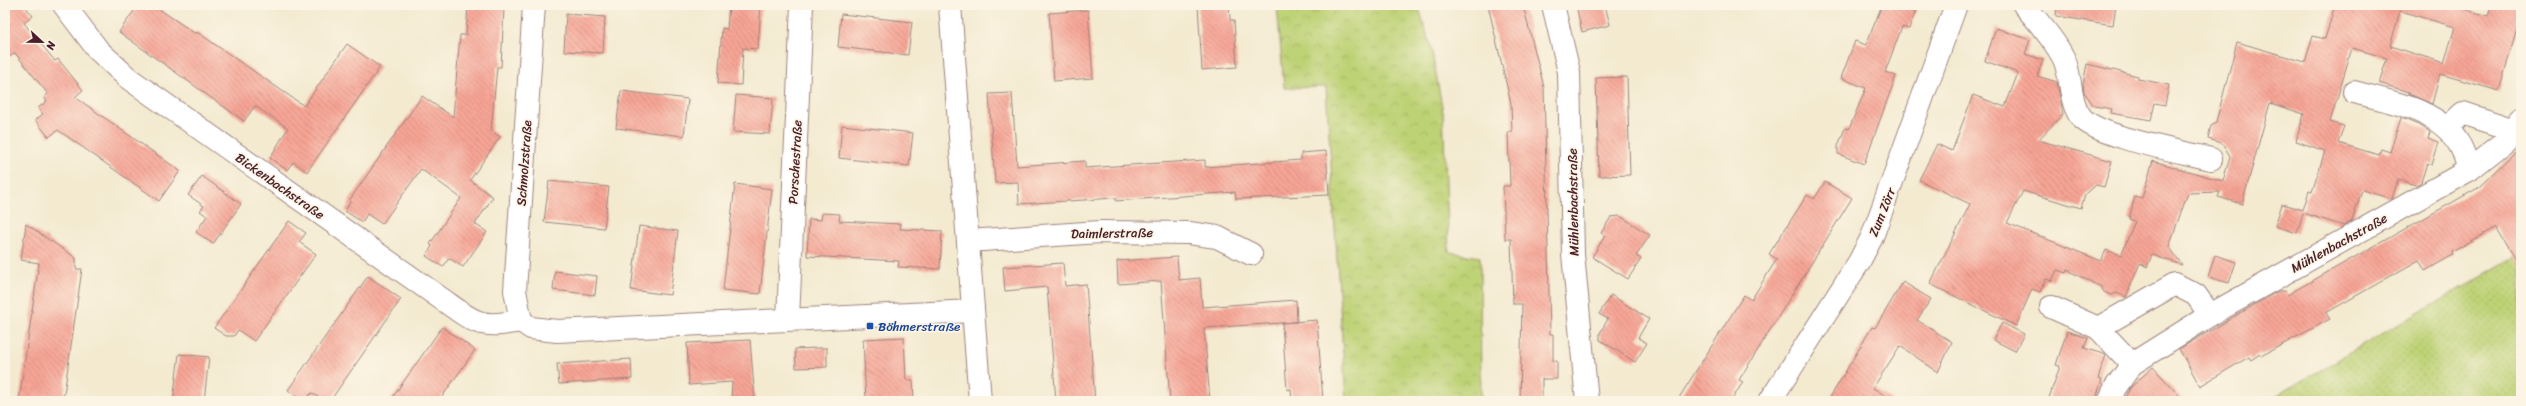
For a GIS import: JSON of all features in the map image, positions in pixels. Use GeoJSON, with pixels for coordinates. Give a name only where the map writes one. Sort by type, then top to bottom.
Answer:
{"type":"FeatureCollection","features":[{"type":"Feature","properties":{"kind":"street","name":"Bickenbachstraße"},"geometry":{"type":"LineString","coordinates":[[64,5],[98,50],[128,78],[472,320],[492,326],[521,321]]}},
{"type":"Feature","properties":{"kind":"street","name":"Schmolzstraße"},"geometry":{"type":"LineString","coordinates":[[521,321],[516,291],[534,5]]}},
{"type":"Feature","properties":{"kind":"street","name":"Porschestraße"},"geometry":{"type":"LineString","coordinates":[[788,319],[802,5]]}},
{"type":"Feature","properties":{"kind":"street"},"geometry":{"type":"LineString","coordinates":[[950,5],[980,401]]}},
{"type":"Feature","properties":{"kind":"street","name":"Mühlenbachstraße"},"geometry":{"type":"LineString","coordinates":[[1553,5],[1568,72],[1573,254],[1587,401]]}},
{"type":"Feature","properties":{"kind":"street","name":"Zum Zörr"},"geometry":{"type":"LineString","coordinates":[[1770,401],[1859,262],[1872,237],[1956,5]]}},
{"type":"Feature","properties":{"kind":"street"},"geometry":{"type":"LineString","coordinates":[[2024,5],[2047,32],[2064,58],[2077,111],[2086,122],[2106,132],[2211,160]]}},
{"type":"Feature","properties":{"kind":"street"},"geometry":{"type":"LineString","coordinates":[[2354,92],[2419,112],[2447,128],[2460,144],[2469,170]]}},
{"type":"Feature","properties":{"kind":"street","name":"Mühlenbachstraße"},"geometry":{"type":"LineString","coordinates":[[2109,401],[2115,388],[2132,364],[2210,315],[2469,170],[2506,141],[2517,125],[2463,113],[2447,128]]}},
{"type":"Feature","properties":{"kind":"street","name":"Daimlerstraße"},"geometry":{"type":"LineString","coordinates":[[968,241],[1100,232],[1189,233],[1217,237],[1251,254]]}},
{"type":"Feature","properties":{"kind":"street"},"geometry":{"type":"LineString","coordinates":[[2098,328],[2175,284],[2196,295],[2210,315]]}},
{"type":"Feature","properties":{"kind":"street"},"geometry":{"type":"LineString","coordinates":[[2051,307],[2098,328],[2132,364]]}},
{"type":"Feature","properties":{"kind":"street"},"geometry":{"type":"LineString","coordinates":[[521,321],[531,328],[557,332],[788,319],[973,311]]}},
{"type":"Feature","properties":{"kind":"green space"},"geometry":{"type":"Polygon","coordinates":[[[1277,5],[1418,5],[1431,47],[1443,112],[1449,252],[1480,257],[1481,401],[1346,401],[1326,87],[1284,88],[1277,5]]]}},
{"type":"Feature","properties":{"kind":"green space"},"geometry":{"type":"Polygon","coordinates":[[[2521,253],[2521,401],[2267,401],[2521,253]]]}},
{"type":"Feature","properties":{"kind":"building"},"geometry":{"type":"Polygon","coordinates":[[[5,5],[24,5],[33,16],[24,23],[55,61],[58,59],[83,90],[75,97],[180,171],[159,201],[58,130],[49,137],[35,120],[43,114],[38,108],[47,101],[44,97],[48,94],[15,53],[5,60],[5,5]]]}},
{"type":"Feature","properties":{"kind":"building"},"geometry":{"type":"Polygon","coordinates":[[[138,5],[153,5],[196,34],[197,32],[304,106],[347,44],[380,67],[307,172],[293,162],[287,170],[270,158],[288,128],[255,106],[244,121],[119,32],[138,5]]]}},
{"type":"Feature","properties":{"kind":"building"},"geometry":{"type":"Polygon","coordinates":[[[468,5],[504,8],[501,67],[497,67],[491,131],[500,137],[470,180],[493,197],[475,224],[487,232],[463,267],[449,258],[443,267],[426,256],[432,246],[430,244],[461,198],[421,169],[382,224],[367,214],[362,222],[345,211],[350,202],[349,201],[422,96],[453,117],[460,35],[466,35],[468,5]]]}},
{"type":"Feature","properties":{"kind":"building"},"geometry":{"type":"Polygon","coordinates":[[[729,5],[761,5],[758,49],[743,48],[741,85],[718,83],[722,28],[727,29],[729,5]]]}},
{"type":"Feature","properties":{"kind":"building"},"geometry":{"type":"Polygon","coordinates":[[[1198,5],[1229,5],[1230,20],[1234,20],[1237,67],[1202,70],[1198,5]]]}},
{"type":"Feature","properties":{"kind":"building"},"geometry":{"type":"Polygon","coordinates":[[[1488,5],[1523,5],[1544,87],[1550,334],[1553,334],[1553,361],[1557,361],[1557,379],[1542,379],[1542,401],[1520,401],[1522,304],[1513,304],[1511,239],[1505,239],[1503,186],[1510,186],[1508,132],[1512,132],[1511,104],[1488,5]]]}},
{"type":"Feature","properties":{"kind":"building"},"geometry":{"type":"Polygon","coordinates":[[[1576,5],[1605,5],[1610,25],[1582,32],[1576,5]]]}},
{"type":"Feature","properties":{"kind":"building"},"geometry":{"type":"Polygon","coordinates":[[[1882,5],[1918,5],[1909,29],[1902,27],[1885,72],[1896,76],[1864,164],[1838,154],[1838,146],[1845,128],[1849,129],[1866,88],[1841,78],[1855,41],[1866,45],[1882,5]]]}},
{"type":"Feature","properties":{"kind":"building"},"geometry":{"type":"Polygon","coordinates":[[[2057,5],[2116,5],[2113,25],[2056,16],[2057,5]]]}},
{"type":"Feature","properties":{"kind":"building"},"geometry":{"type":"Polygon","coordinates":[[[2335,5],[2449,5],[2488,16],[2491,5],[2521,5],[2521,15],[2499,91],[2440,74],[2432,104],[2409,94],[2409,92],[2379,83],[2387,58],[2352,48],[2330,122],[2344,126],[2338,143],[2379,155],[2381,149],[2390,152],[2401,118],[2421,126],[2430,132],[2428,138],[2439,142],[2432,165],[2427,163],[2421,182],[2416,185],[2398,180],[2392,199],[2362,190],[2352,221],[2344,226],[2303,213],[2297,233],[2275,226],[2282,204],[2303,210],[2309,191],[2312,192],[2325,151],[2296,141],[2304,114],[2270,103],[2242,204],[2218,197],[2220,192],[2188,193],[2169,246],[2182,265],[2152,255],[2147,267],[2140,263],[2126,297],[2117,293],[2111,295],[2104,292],[2101,287],[2067,270],[2066,273],[2057,270],[2052,281],[2046,279],[2040,292],[2032,289],[2016,326],[1930,284],[1970,204],[1919,180],[1937,144],[1952,151],[1973,95],[2005,107],[2018,73],[1985,61],[1996,28],[2030,40],[2025,54],[2043,60],[2037,76],[2057,82],[2063,114],[2038,140],[2112,161],[2104,187],[2096,185],[2085,195],[2081,208],[2023,191],[2007,223],[2101,261],[2106,250],[2121,255],[2135,221],[2129,219],[2135,196],[2142,198],[2153,161],[2223,181],[2230,156],[2222,143],[2208,139],[2211,125],[2216,122],[2237,42],[2305,62],[2313,36],[2325,39],[2335,5]],[[2400,11],[2390,46],[2444,63],[2455,27],[2400,11]]]}},
{"type":"Feature","properties":{"kind":"building"},"geometry":{"type":"Polygon","coordinates":[[[1088,10],[1093,78],[1054,81],[1049,13],[1088,10]]]}},
{"type":"Feature","properties":{"kind":"building"},"geometry":{"type":"Polygon","coordinates":[[[566,14],[605,17],[603,53],[564,51],[566,14]]]}},
{"type":"Feature","properties":{"kind":"building"},"geometry":{"type":"Polygon","coordinates":[[[841,14],[912,22],[908,55],[838,47],[841,14]]]}},
{"type":"Feature","properties":{"kind":"building"},"geometry":{"type":"Polygon","coordinates":[[[2087,64],[2138,76],[2138,79],[2169,85],[2165,105],[2155,103],[2151,120],[2111,113],[2112,109],[2094,106],[2084,92],[2083,84],[2087,64]]]}},
{"type":"Feature","properties":{"kind":"building"},"geometry":{"type":"Polygon","coordinates":[[[1627,77],[1630,175],[1599,176],[1596,78],[1627,77]]]}},
{"type":"Feature","properties":{"kind":"building"},"geometry":{"type":"Polygon","coordinates":[[[621,91],[688,99],[684,136],[616,128],[621,91]]]}},
{"type":"Feature","properties":{"kind":"building"},"geometry":{"type":"Polygon","coordinates":[[[1012,93],[1017,166],[1085,161],[1085,168],[1205,160],[1205,167],[1301,160],[1301,153],[1326,151],[1329,195],[1236,199],[1235,192],[1116,201],[1116,198],[1019,204],[1018,182],[995,183],[989,94],[1012,93]]]}},
{"type":"Feature","properties":{"kind":"building"},"geometry":{"type":"Polygon","coordinates":[[[736,95],[773,98],[770,134],[733,132],[736,95]]]}},
{"type":"Feature","properties":{"kind":"building"},"geometry":{"type":"Polygon","coordinates":[[[842,125],[913,133],[909,166],[839,158],[842,125]]]}},
{"type":"Feature","properties":{"kind":"building"},"geometry":{"type":"Polygon","coordinates":[[[2521,146],[2521,268],[2496,227],[2452,252],[2453,255],[2425,271],[2419,260],[2326,313],[2330,319],[2261,356],[2260,354],[2251,360],[2249,357],[2200,386],[2179,349],[2278,291],[2285,291],[2287,295],[2478,188],[2521,146]]]}},
{"type":"Feature","properties":{"kind":"building"},"geometry":{"type":"Polygon","coordinates":[[[202,176],[241,204],[213,244],[196,232],[207,216],[200,211],[204,206],[188,195],[202,176]]]}},
{"type":"Feature","properties":{"kind":"building"},"geometry":{"type":"Polygon","coordinates":[[[549,181],[609,187],[604,228],[544,222],[549,181]]]}},
{"type":"Feature","properties":{"kind":"building"},"geometry":{"type":"Polygon","coordinates":[[[1825,182],[1852,198],[1739,380],[1743,382],[1731,401],[1677,401],[1744,295],[1751,300],[1777,259],[1769,254],[1807,195],[1814,199],[1825,182]]]}},
{"type":"Feature","properties":{"kind":"building"},"geometry":{"type":"Polygon","coordinates":[[[735,184],[772,189],[760,294],[723,290],[735,184]]]}},
{"type":"Feature","properties":{"kind":"building"},"geometry":{"type":"Polygon","coordinates":[[[822,213],[840,214],[839,221],[901,224],[900,229],[942,231],[940,269],[898,267],[899,261],[807,256],[809,219],[821,220],[822,213]]]}},
{"type":"Feature","properties":{"kind":"building"},"geometry":{"type":"Polygon","coordinates":[[[1620,216],[1650,235],[1636,256],[1641,259],[1628,279],[1592,257],[1605,236],[1601,233],[1611,217],[1620,216]]]}},
{"type":"Feature","properties":{"kind":"building"},"geometry":{"type":"Polygon","coordinates":[[[289,221],[306,233],[299,242],[316,254],[254,341],[238,330],[234,336],[226,336],[214,328],[289,221]]]}},
{"type":"Feature","properties":{"kind":"building"},"geometry":{"type":"Polygon","coordinates":[[[26,224],[76,258],[76,269],[82,269],[63,401],[19,401],[39,263],[21,260],[26,224]]]}},
{"type":"Feature","properties":{"kind":"building"},"geometry":{"type":"Polygon","coordinates":[[[639,226],[678,231],[670,295],[631,290],[639,226]]]}},
{"type":"Feature","properties":{"kind":"building"},"geometry":{"type":"Polygon","coordinates":[[[2215,255],[2236,262],[2229,283],[2208,277],[2215,255]]]}},
{"type":"Feature","properties":{"kind":"building"},"geometry":{"type":"Polygon","coordinates":[[[1177,257],[1179,280],[1200,278],[1202,307],[1296,300],[1297,322],[1204,328],[1210,401],[1170,401],[1161,281],[1118,284],[1117,261],[1177,257]]]}},
{"type":"Feature","properties":{"kind":"building"},"geometry":{"type":"Polygon","coordinates":[[[1063,263],[1065,286],[1086,284],[1095,401],[1056,401],[1047,287],[1005,291],[1003,267],[1063,263]]]}},
{"type":"Feature","properties":{"kind":"building"},"geometry":{"type":"Polygon","coordinates":[[[555,271],[597,276],[595,295],[553,290],[555,271]]]}},
{"type":"Feature","properties":{"kind":"building"},"geometry":{"type":"Polygon","coordinates":[[[368,276],[401,299],[330,401],[324,401],[312,393],[303,401],[288,390],[368,276]]]}},
{"type":"Feature","properties":{"kind":"building"},"geometry":{"type":"Polygon","coordinates":[[[1903,282],[1931,299],[1917,320],[1952,342],[1938,372],[1900,346],[1873,388],[1894,401],[1828,401],[1872,327],[1875,328],[1903,282]]]}},
{"type":"Feature","properties":{"kind":"building"},"geometry":{"type":"Polygon","coordinates":[[[1611,295],[1649,319],[1638,338],[1647,343],[1635,362],[1600,340],[1600,333],[1608,319],[1599,314],[1611,295]]]}},
{"type":"Feature","properties":{"kind":"building"},"geometry":{"type":"Polygon","coordinates":[[[1317,320],[1323,401],[1292,401],[1291,389],[1287,390],[1282,323],[1317,320]]]}},
{"type":"Feature","properties":{"kind":"building"},"geometry":{"type":"Polygon","coordinates":[[[2002,323],[2024,334],[2015,351],[1993,340],[2002,323]]]}},
{"type":"Feature","properties":{"kind":"building"},"geometry":{"type":"Polygon","coordinates":[[[442,327],[475,350],[439,401],[390,401],[442,327]]]}},
{"type":"Feature","properties":{"kind":"building"},"geometry":{"type":"Polygon","coordinates":[[[2067,331],[2088,338],[2084,348],[2106,355],[2098,379],[2102,380],[2095,401],[2048,401],[2060,366],[2056,365],[2067,331]]]}},
{"type":"Feature","properties":{"kind":"building"},"geometry":{"type":"Polygon","coordinates":[[[904,337],[906,380],[913,380],[914,401],[866,401],[863,339],[904,337]]]}},
{"type":"Feature","properties":{"kind":"building"},"geometry":{"type":"Polygon","coordinates":[[[750,340],[755,401],[731,401],[732,382],[689,385],[687,343],[750,340]]]}},
{"type":"Feature","properties":{"kind":"building"},"geometry":{"type":"Polygon","coordinates":[[[827,348],[827,367],[796,368],[795,349],[827,348]]]}},
{"type":"Feature","properties":{"kind":"building"},"geometry":{"type":"Polygon","coordinates":[[[179,354],[209,357],[204,401],[173,401],[179,354]]]}},
{"type":"Feature","properties":{"kind":"building"},"geometry":{"type":"Polygon","coordinates":[[[631,359],[632,379],[559,384],[557,364],[631,359]]]}},
{"type":"Feature","properties":{"kind":"building"},"geometry":{"type":"Polygon","coordinates":[[[2153,367],[2184,401],[2123,401],[2131,387],[2153,367]]]}},
{"type":"Feature","properties":{"kind":"place","name":"Böhmerstraße"},"geometry":{"type":"Point","coordinates":[870,326]}}]}
